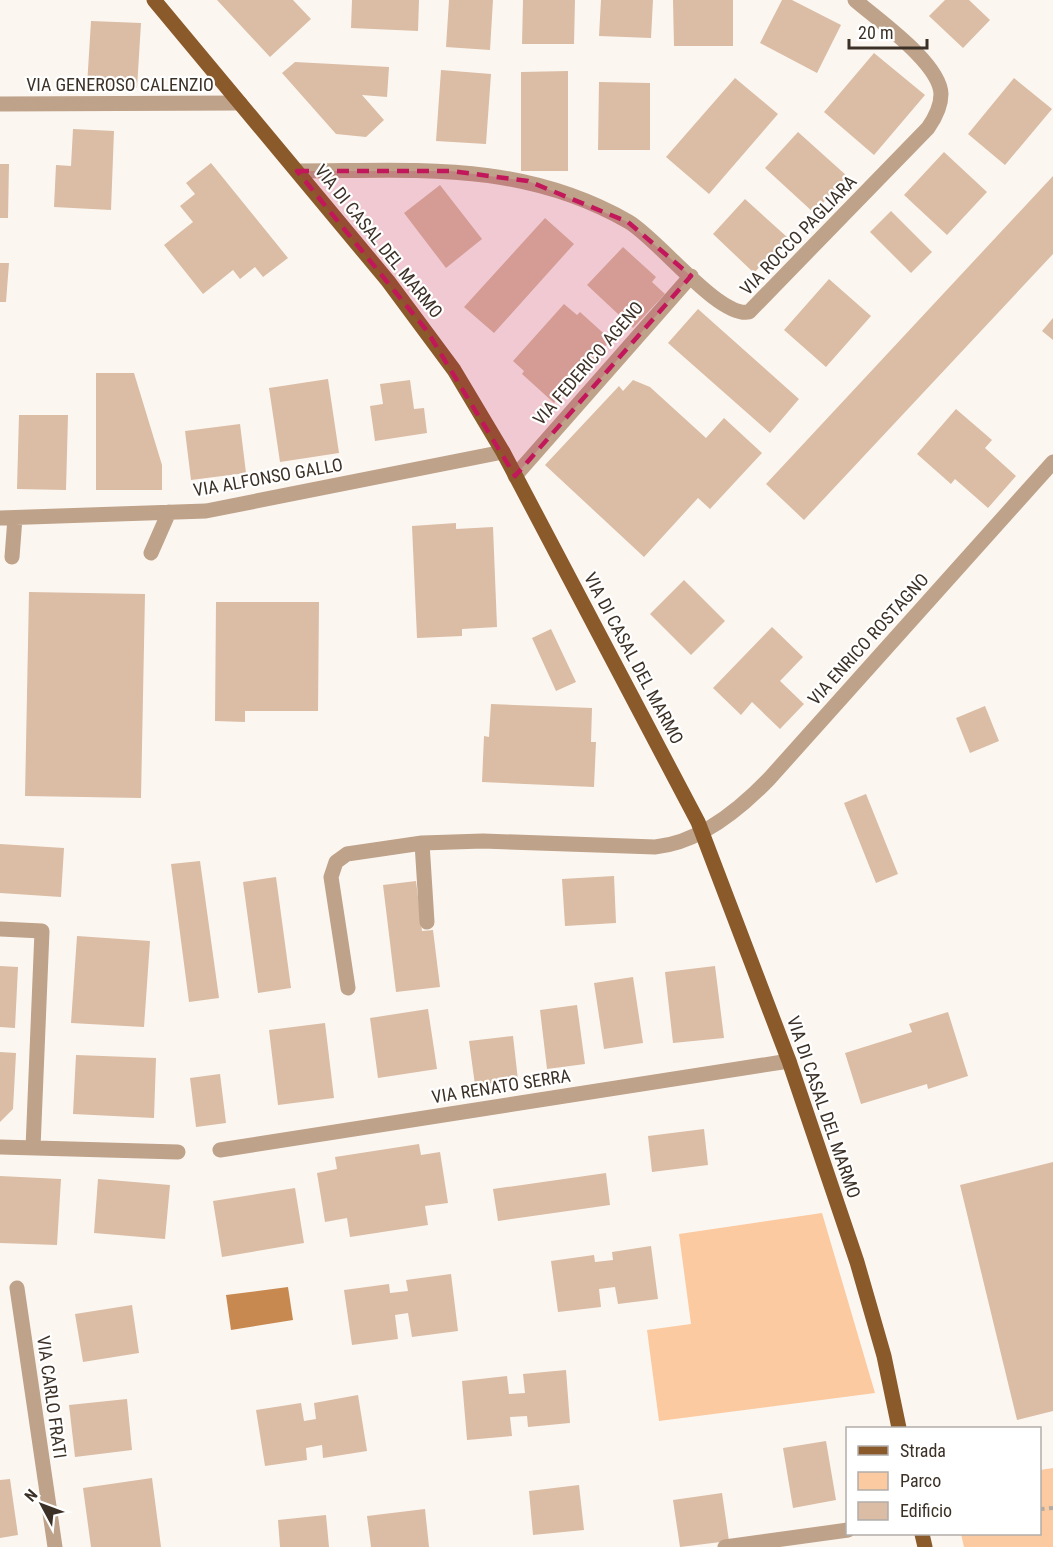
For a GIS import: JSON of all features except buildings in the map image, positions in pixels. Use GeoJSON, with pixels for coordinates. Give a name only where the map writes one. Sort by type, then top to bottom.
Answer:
{"type":"FeatureCollection","features":[{"type":"Feature","properties":{"kind":"main road","name":"VIA DI CASAL DEL MARMO"},"geometry":{"type":"LineString","coordinates":[[154,0],[427,331],[472,398],[503,452],[702,831],[789,1061],[857,1262],[884,1356],[899,1427]]}},
{"type":"Feature","properties":{"kind":"street","name":"VIA ROCCO PAGLIARA"},"geometry":{"type":"LineString","coordinates":[[297,171],[451,171],[484,173],[528,181],[557,190],[628,222],[728,309],[740,313],[752,311],[934,119],[941,94],[940,86],[930,68],[855,0]]}},
{"type":"Feature","properties":{"kind":"street","name":"VIA GENEROSO CALENZIO"},"geometry":{"type":"LineString","coordinates":[[0,104],[240,103]]}},
{"type":"Feature","properties":{"kind":"street","name":"VIA FEDERICO AGENO"},"geometry":{"type":"LineString","coordinates":[[515,476],[691,276]]}},
{"type":"Feature","properties":{"kind":"street","name":"VIA ALFONSO GALLO"},"geometry":{"type":"LineString","coordinates":[[8,518],[206,511],[503,452]]}},
{"type":"Feature","properties":{"kind":"street","name":"VIA ENRICO ROSTAGNO"},"geometry":{"type":"LineString","coordinates":[[348,988],[331,877],[336,862],[347,854],[422,843],[483,841],[668,846],[702,831],[742,806],[769,778],[1053,462]]}},
{"type":"Feature","properties":{"kind":"street"},"geometry":{"type":"LineString","coordinates":[[150,553],[169,512]]}},
{"type":"Feature","properties":{"kind":"street"},"geometry":{"type":"LineString","coordinates":[[8,518],[12,557]]}},
{"type":"Feature","properties":{"kind":"street"},"geometry":{"type":"LineString","coordinates":[[422,843],[428,922]]}},
{"type":"Feature","properties":{"kind":"street"},"geometry":{"type":"LineString","coordinates":[[0,929],[42,931],[33,1148]]}},
{"type":"Feature","properties":{"kind":"street","name":"VIA RENATO SERRA"},"geometry":{"type":"LineString","coordinates":[[220,1150],[789,1061]]}},
{"type":"Feature","properties":{"kind":"street"},"geometry":{"type":"LineString","coordinates":[[0,1147],[178,1152]]}},
{"type":"Feature","properties":{"kind":"street","name":"VIA CARLO FRATI"},"geometry":{"type":"LineString","coordinates":[[17,1288],[55,1547]]}},
{"type":"Feature","properties":{"kind":"street"},"geometry":{"type":"LineString","coordinates":[[725,1547],[846,1530]]}},
{"type":"Feature","properties":{"kind":"highlighted area"},"geometry":{"type":"Polygon","coordinates":[[[297,171],[451,171],[528,181],[628,222],[691,276],[515,476],[427,331],[297,171]]]}},
{"type":"Feature","properties":{"kind":"green space"},"geometry":{"type":"Polygon","coordinates":[[[822,1213],[875,1393],[659,1421],[647,1330],[691,1324],[679,1234],[822,1213]]]}},
{"type":"Feature","properties":{"kind":"green space"},"geometry":{"type":"Polygon","coordinates":[[[1053,1468],[1053,1547],[964,1547],[961,1535],[1041,1535],[1041,1470],[1053,1468]]]}},
{"type":"Feature","properties":{"kind":"shaded area"},"geometry":{"type":"Polygon","coordinates":[[[288,1287],[293,1320],[231,1330],[226,1295],[288,1287]]]}}]}
